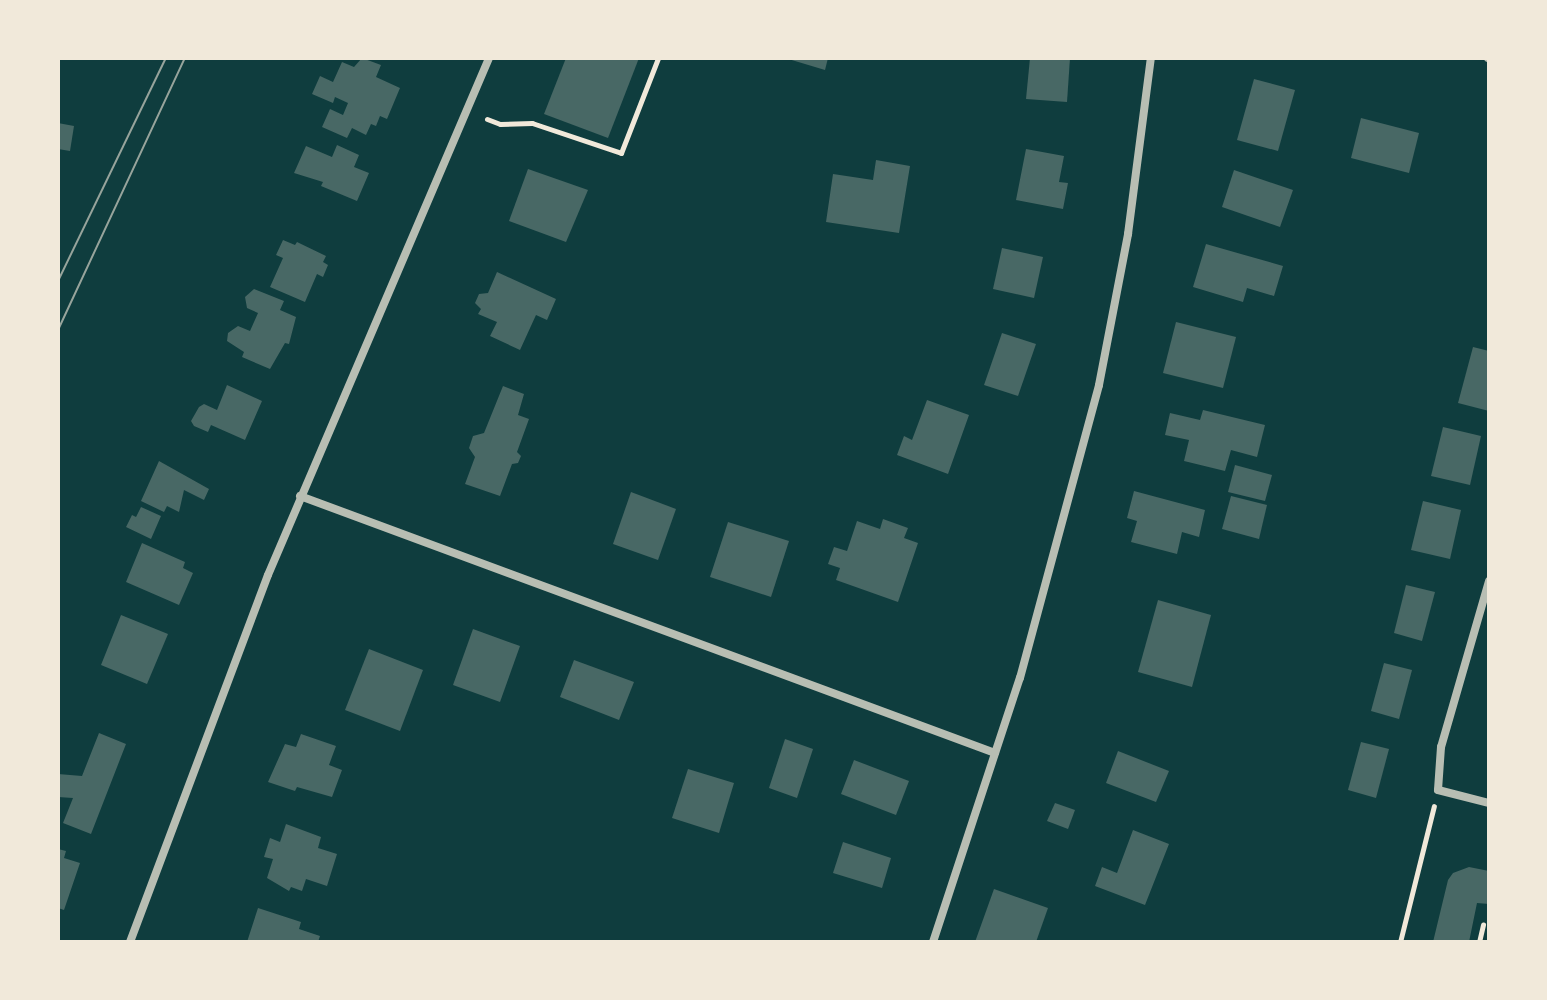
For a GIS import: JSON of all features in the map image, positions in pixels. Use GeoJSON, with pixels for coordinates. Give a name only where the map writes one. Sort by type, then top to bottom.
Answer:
{"type":"FeatureCollection","features":[{"type":"Feature","properties":{"kind":"street"},"geometry":{"type":"LineString","coordinates":[[130,942],[300,496],[489,58]]}},
{"type":"Feature","properties":{"kind":"street"},"geometry":{"type":"LineString","coordinates":[[933,942],[1020,678],[1099,385],[1128,234],[1151,58]]}},
{"type":"Feature","properties":{"kind":"street"},"geometry":{"type":"LineString","coordinates":[[300,496],[995,753]]}},
{"type":"Feature","properties":{"kind":"street"},"geometry":{"type":"LineString","coordinates":[[1489,581],[1441,747],[1438,790],[1489,803]]}},
{"type":"Feature","properties":{"kind":"path"},"geometry":{"type":"LineString","coordinates":[[487,119],[500,124],[532,123],[621,153],[658,58]]}},
{"type":"Feature","properties":{"kind":"path"},"geometry":{"type":"LineString","coordinates":[[1400,942],[1438,790]]}},
{"type":"Feature","properties":{"kind":"path"},"geometry":{"type":"LineString","coordinates":[[1479,942],[1483,924]]}},
{"type":"Feature","properties":{"kind":"building"},"geometry":{"type":"Polygon","coordinates":[[[362,58],[381,65],[376,77],[400,88],[387,119],[380,116],[376,126],[371,124],[366,135],[352,128],[347,138],[322,127],[330,109],[343,115],[348,103],[335,97],[333,103],[312,94],[320,76],[333,82],[342,62],[354,67],[362,58]]]}},
{"type":"Feature","properties":{"kind":"building"},"geometry":{"type":"Polygon","coordinates":[[[566,58],[639,58],[608,138],[544,114],[566,58]]]}},
{"type":"Feature","properties":{"kind":"building"},"geometry":{"type":"Polygon","coordinates":[[[785,58],[828,58],[825,70],[785,58]]]}},
{"type":"Feature","properties":{"kind":"building"},"geometry":{"type":"Polygon","coordinates":[[[1030,58],[1070,58],[1067,102],[1026,99],[1030,58]]]}},
{"type":"Feature","properties":{"kind":"building"},"geometry":{"type":"Polygon","coordinates":[[[1254,79],[1295,90],[1278,151],[1237,140],[1254,79]]]}},
{"type":"Feature","properties":{"kind":"building"},"geometry":{"type":"Polygon","coordinates":[[[1361,118],[1419,133],[1409,173],[1351,158],[1361,118]]]}},
{"type":"Feature","properties":{"kind":"building"},"geometry":{"type":"Polygon","coordinates":[[[58,123],[74,126],[70,151],[58,149],[58,123]]]}},
{"type":"Feature","properties":{"kind":"building"},"geometry":{"type":"Polygon","coordinates":[[[337,145],[359,155],[354,167],[369,173],[357,201],[321,186],[323,182],[294,173],[306,146],[332,157],[337,145]]]}},
{"type":"Feature","properties":{"kind":"building"},"geometry":{"type":"Polygon","coordinates":[[[1026,149],[1064,156],[1059,182],[1068,183],[1063,209],[1016,200],[1026,149]]]}},
{"type":"Feature","properties":{"kind":"building"},"geometry":{"type":"Polygon","coordinates":[[[876,160],[910,166],[899,233],[826,222],[833,174],[873,180],[876,160]]]}},
{"type":"Feature","properties":{"kind":"building"},"geometry":{"type":"Polygon","coordinates":[[[528,169],[588,190],[566,242],[509,221],[528,169]]]}},
{"type":"Feature","properties":{"kind":"building"},"geometry":{"type":"Polygon","coordinates":[[[1234,170],[1293,190],[1280,227],[1222,207],[1234,170]]]}},
{"type":"Feature","properties":{"kind":"building"},"geometry":{"type":"Polygon","coordinates":[[[283,240],[295,245],[297,242],[326,256],[323,262],[328,265],[323,277],[317,274],[305,302],[270,287],[283,258],[276,255],[283,240]]]}},
{"type":"Feature","properties":{"kind":"building"},"geometry":{"type":"Polygon","coordinates":[[[1206,244],[1283,266],[1274,296],[1247,288],[1243,302],[1193,287],[1206,244]]]}},
{"type":"Feature","properties":{"kind":"building"},"geometry":{"type":"Polygon","coordinates":[[[1002,248],[1043,257],[1034,298],[993,289],[1002,248]]]}},
{"type":"Feature","properties":{"kind":"building"},"geometry":{"type":"Polygon","coordinates":[[[497,272],[556,299],[547,320],[536,315],[520,350],[490,336],[497,322],[478,314],[481,309],[475,303],[479,294],[488,293],[497,272]]]}},
{"type":"Feature","properties":{"kind":"building"},"geometry":{"type":"Polygon","coordinates":[[[254,289],[284,301],[280,310],[296,317],[289,344],[285,343],[270,369],[242,357],[244,352],[227,341],[228,333],[238,326],[250,331],[258,313],[247,308],[245,297],[254,289]]]}},
{"type":"Feature","properties":{"kind":"building"},"geometry":{"type":"Polygon","coordinates":[[[1176,322],[1236,337],[1223,388],[1163,373],[1176,322]]]}},
{"type":"Feature","properties":{"kind":"building"},"geometry":{"type":"Polygon","coordinates":[[[1002,333],[1036,344],[1018,396],[984,385],[1002,333]]]}},
{"type":"Feature","properties":{"kind":"building"},"geometry":{"type":"Polygon","coordinates":[[[1473,347],[1489,351],[1489,411],[1458,403],[1473,347]]]}},
{"type":"Feature","properties":{"kind":"building"},"geometry":{"type":"Polygon","coordinates":[[[227,385],[262,401],[245,440],[211,425],[208,432],[194,426],[191,421],[204,404],[217,410],[227,385]]]}},
{"type":"Feature","properties":{"kind":"building"},"geometry":{"type":"Polygon","coordinates":[[[503,386],[524,394],[518,415],[529,419],[517,452],[521,456],[518,463],[512,464],[500,496],[465,484],[475,457],[469,448],[473,436],[484,433],[503,386]]]}},
{"type":"Feature","properties":{"kind":"building"},"geometry":{"type":"Polygon","coordinates":[[[927,400],[969,415],[948,474],[897,455],[904,436],[912,440],[927,400]]]}},
{"type":"Feature","properties":{"kind":"building"},"geometry":{"type":"Polygon","coordinates":[[[1203,410],[1265,425],[1257,457],[1231,450],[1225,471],[1184,461],[1189,440],[1165,435],[1170,413],[1200,420],[1203,410]]]}},
{"type":"Feature","properties":{"kind":"building"},"geometry":{"type":"Polygon","coordinates":[[[1443,427],[1481,436],[1470,485],[1431,476],[1443,427]]]}},
{"type":"Feature","properties":{"kind":"building"},"geometry":{"type":"Polygon","coordinates":[[[159,461],[209,489],[204,500],[184,490],[179,512],[167,506],[164,512],[141,501],[159,461]]]}},
{"type":"Feature","properties":{"kind":"building"},"geometry":{"type":"Polygon","coordinates":[[[1235,465],[1272,475],[1265,501],[1228,492],[1235,465]]]}},
{"type":"Feature","properties":{"kind":"building"},"geometry":{"type":"Polygon","coordinates":[[[1134,491],[1205,510],[1199,537],[1182,532],[1177,554],[1131,542],[1137,521],[1127,518],[1134,491]]]}},
{"type":"Feature","properties":{"kind":"building"},"geometry":{"type":"Polygon","coordinates":[[[631,492],[676,509],[658,560],[613,544],[631,492]]]}},
{"type":"Feature","properties":{"kind":"building"},"geometry":{"type":"Polygon","coordinates":[[[1231,496],[1267,505],[1259,539],[1222,529],[1231,496]]]}},
{"type":"Feature","properties":{"kind":"building"},"geometry":{"type":"Polygon","coordinates":[[[1423,501],[1461,510],[1450,559],[1411,550],[1423,501]]]}},
{"type":"Feature","properties":{"kind":"building"},"geometry":{"type":"Polygon","coordinates":[[[141,507],[161,516],[151,539],[126,527],[141,507]]]}},
{"type":"Feature","properties":{"kind":"building"},"geometry":{"type":"Polygon","coordinates":[[[883,519],[908,528],[904,538],[918,543],[898,602],[836,580],[840,568],[828,564],[834,547],[847,551],[857,521],[880,529],[883,519]]]}},
{"type":"Feature","properties":{"kind":"building"},"geometry":{"type":"Polygon","coordinates":[[[728,522],[789,541],[771,597],[710,577],[728,522]]]}},
{"type":"Feature","properties":{"kind":"building"},"geometry":{"type":"Polygon","coordinates":[[[142,543],[185,562],[183,568],[193,573],[179,605],[126,582],[142,543]]]}},
{"type":"Feature","properties":{"kind":"building"},"geometry":{"type":"Polygon","coordinates":[[[1406,585],[1435,592],[1422,641],[1394,633],[1406,585]]]}},
{"type":"Feature","properties":{"kind":"building"},"geometry":{"type":"Polygon","coordinates":[[[1158,600],[1211,615],[1192,687],[1138,672],[1158,600]]]}},
{"type":"Feature","properties":{"kind":"building"},"geometry":{"type":"Polygon","coordinates":[[[121,615],[168,634],[147,684],[101,665],[121,615]]]}},
{"type":"Feature","properties":{"kind":"building"},"geometry":{"type":"Polygon","coordinates":[[[473,629],[520,646],[500,702],[453,685],[473,629]]]}},
{"type":"Feature","properties":{"kind":"building"},"geometry":{"type":"Polygon","coordinates":[[[369,649],[423,670],[400,731],[345,710],[369,649]]]}},
{"type":"Feature","properties":{"kind":"building"},"geometry":{"type":"Polygon","coordinates":[[[574,660],[634,682],[619,720],[560,697],[574,660]]]}},
{"type":"Feature","properties":{"kind":"building"},"geometry":{"type":"Polygon","coordinates":[[[1384,663],[1412,670],[1399,719],[1371,711],[1384,663]]]}},
{"type":"Feature","properties":{"kind":"building"},"geometry":{"type":"Polygon","coordinates":[[[99,733],[126,744],[91,834],[63,823],[73,798],[58,797],[58,774],[82,776],[99,733]]]}},
{"type":"Feature","properties":{"kind":"building"},"geometry":{"type":"Polygon","coordinates":[[[301,734],[336,746],[329,765],[342,770],[332,797],[297,787],[295,791],[268,782],[285,744],[296,747],[301,734]]]}},
{"type":"Feature","properties":{"kind":"building"},"geometry":{"type":"Polygon","coordinates":[[[785,739],[813,749],[797,798],[769,788],[785,739]]]}},
{"type":"Feature","properties":{"kind":"building"},"geometry":{"type":"Polygon","coordinates":[[[1361,742],[1389,749],[1376,798],[1348,790],[1361,742]]]}},
{"type":"Feature","properties":{"kind":"building"},"geometry":{"type":"Polygon","coordinates":[[[1118,751],[1169,771],[1156,802],[1106,783],[1118,751]]]}},
{"type":"Feature","properties":{"kind":"building"},"geometry":{"type":"Polygon","coordinates":[[[854,760],[909,781],[896,815],[841,794],[854,760]]]}},
{"type":"Feature","properties":{"kind":"building"},"geometry":{"type":"Polygon","coordinates":[[[688,769],[734,783],[719,833],[672,818],[688,769]]]}},
{"type":"Feature","properties":{"kind":"building"},"geometry":{"type":"Polygon","coordinates":[[[1055,803],[1075,810],[1068,829],[1047,821],[1055,803]]]}},
{"type":"Feature","properties":{"kind":"building"},"geometry":{"type":"Polygon","coordinates":[[[286,824],[321,837],[318,848],[337,854],[327,886],[306,879],[302,891],[291,887],[289,891],[267,878],[273,859],[264,857],[270,838],[280,842],[286,824]]]}},
{"type":"Feature","properties":{"kind":"building"},"geometry":{"type":"Polygon","coordinates":[[[1133,830],[1169,844],[1145,905],[1095,886],[1102,867],[1117,873],[1133,830]]]}},
{"type":"Feature","properties":{"kind":"building"},"geometry":{"type":"Polygon","coordinates":[[[843,842],[891,858],[882,888],[833,873],[843,842]]]}},
{"type":"Feature","properties":{"kind":"building"},"geometry":{"type":"Polygon","coordinates":[[[58,849],[66,851],[64,858],[80,863],[64,910],[58,908],[58,849]]]}},
{"type":"Feature","properties":{"kind":"building"},"geometry":{"type":"Polygon","coordinates":[[[1469,867],[1489,871],[1489,904],[1477,903],[1469,942],[1433,942],[1448,880],[1453,873],[1469,867]]]}},
{"type":"Feature","properties":{"kind":"building"},"geometry":{"type":"Polygon","coordinates":[[[994,889],[1048,908],[1036,942],[975,942],[994,889]]]}},
{"type":"Feature","properties":{"kind":"building"},"geometry":{"type":"Polygon","coordinates":[[[258,908],[301,922],[299,929],[320,936],[318,942],[247,942],[258,908]]]}},
{"type":"Feature","properties":{"kind":"tram line"},"geometry":{"type":"LineString","coordinates":[[58,281],[166,58]]}},
{"type":"Feature","properties":{"kind":"tram line"},"geometry":{"type":"LineString","coordinates":[[58,330],[185,58]]}}]}
